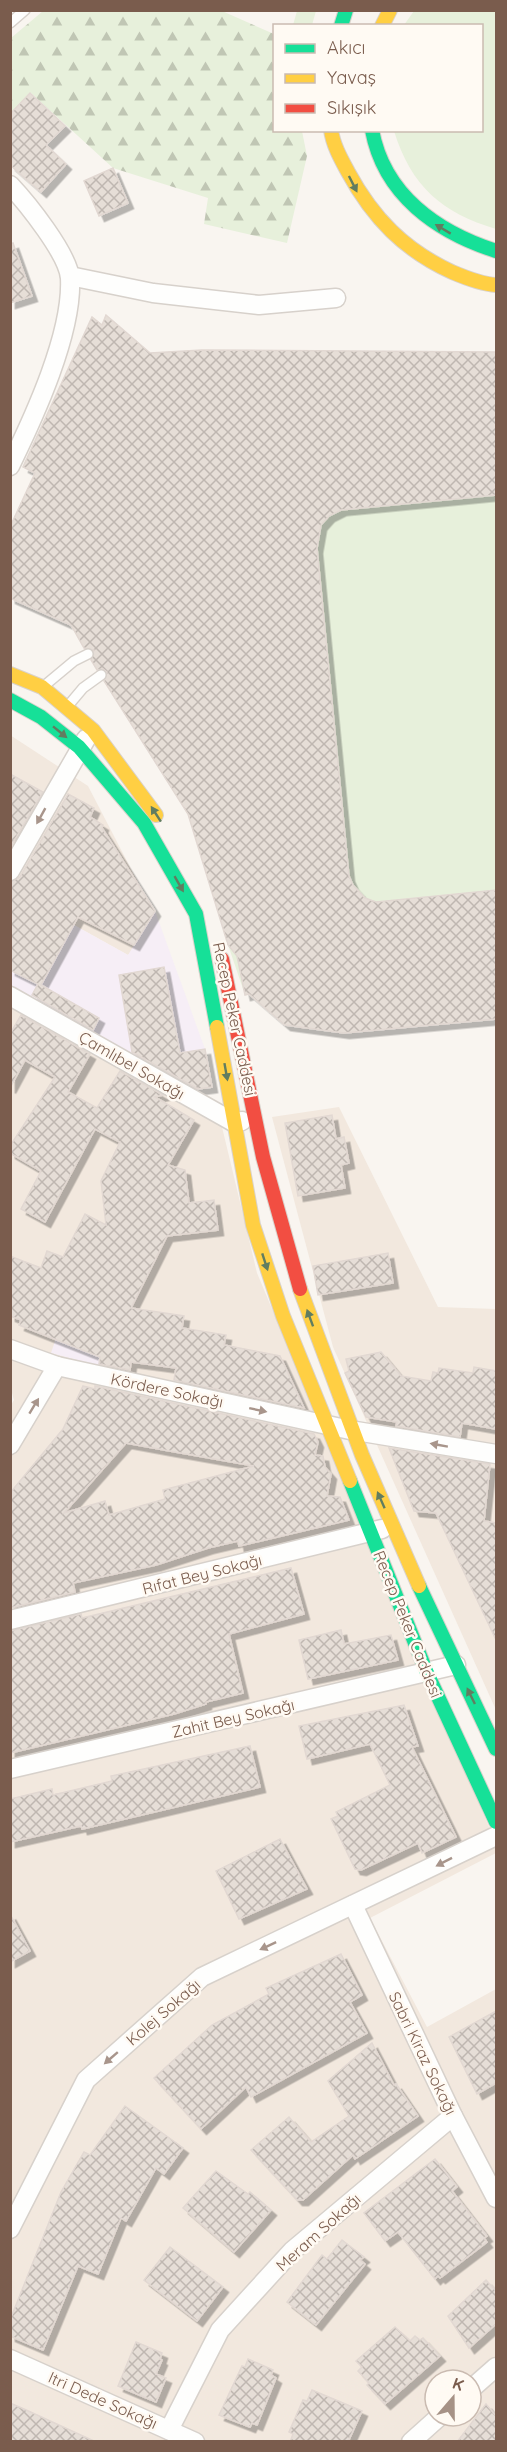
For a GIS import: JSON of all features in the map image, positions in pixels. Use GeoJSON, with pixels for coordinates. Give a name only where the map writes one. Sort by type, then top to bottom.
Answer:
{"type":"FeatureCollection","features":[{"type":"Feature","properties":{"kind":"main road"},"geometry":{"type":"LineString","coordinates":[[383,24],[390,10]]}},
{"type":"Feature","properties":{"kind":"main road"},"geometry":{"type":"LineString","coordinates":[[331,132],[332,140],[356,191],[384,228],[434,265],[484,285],[496,285]]}},
{"type":"Feature","properties":{"kind":"main road"},"geometry":{"type":"LineString","coordinates":[[372,132],[373,141],[394,186],[422,217],[462,241],[496,251]]}},
{"type":"Feature","properties":{"kind":"main road"},"geometry":{"type":"LineString","coordinates":[[10,674],[42,687],[93,730],[165,828]]}},
{"type":"Feature","properties":{"kind":"main road","name":"Recep Peker Caddesi"},"geometry":{"type":"LineString","coordinates":[[10,700],[41,717],[79,747],[144,823],[196,914],[253,1225],[283,1316],[427,1673],[496,1822]]}},
{"type":"Feature","properties":{"kind":"main road"},"geometry":{"type":"LineString","coordinates":[[196,886],[210,916]]}},
{"type":"Feature","properties":{"kind":"main road","name":"Recep Peker Caddesi"},"geometry":{"type":"LineString","coordinates":[[219,946],[271,1189],[294,1272],[350,1430],[496,1749]]}},
{"type":"Feature","properties":{"kind":"street"},"geometry":{"type":"LineString","coordinates":[[10,185],[50,234],[70,276],[65,319],[53,364],[10,466]]}},
{"type":"Feature","properties":{"kind":"street"},"geometry":{"type":"LineString","coordinates":[[70,276],[153,293],[259,305],[336,298]]}},
{"type":"Feature","properties":{"kind":"street"},"geometry":{"type":"LineString","coordinates":[[10,871],[79,747],[93,730]]}},
{"type":"Feature","properties":{"kind":"street","name":"Çamlıbel Sokağı"},"geometry":{"type":"LineString","coordinates":[[10,996],[235,1123]]}},
{"type":"Feature","properties":{"kind":"street"},"geometry":{"type":"LineString","coordinates":[[235,1123],[256,1119]]}},
{"type":"Feature","properties":{"kind":"street","name":"Kördere Sokağı"},"geometry":{"type":"LineString","coordinates":[[10,1349],[57,1366],[326,1424]]}},
{"type":"Feature","properties":{"kind":"street"},"geometry":{"type":"LineString","coordinates":[[10,1445],[57,1366]]}},
{"type":"Feature","properties":{"kind":"street"},"geometry":{"type":"LineString","coordinates":[[326,1424],[496,1454]]}},
{"type":"Feature","properties":{"kind":"street","name":"Rıfat Bey Sokağı"},"geometry":{"type":"LineString","coordinates":[[10,1620],[372,1532],[392,1525]]}},
{"type":"Feature","properties":{"kind":"street","name":"Zahit Bey Sokağı"},"geometry":{"type":"LineString","coordinates":[[10,1769],[456,1665]]}},
{"type":"Feature","properties":{"kind":"street","name":"Kolej Sokağı"},"geometry":{"type":"LineString","coordinates":[[10,2229],[86,2080],[202,1977],[496,1836]]}},
{"type":"Feature","properties":{"kind":"street","name":"Sabri Kiraz Sokağı"},"geometry":{"type":"LineString","coordinates":[[353,1905],[453,2116],[496,2198]]}},
{"type":"Feature","properties":{"kind":"street","name":"Meram Sokağı"},"geometry":{"type":"LineString","coordinates":[[169,2430],[220,2330],[292,2251],[453,2116]]}},
{"type":"Feature","properties":{"kind":"street","name":"Itri Dede Sokağı"},"geometry":{"type":"LineString","coordinates":[[10,2359],[195,2442]]}},
{"type":"Feature","properties":{"kind":"street"},"geometry":{"type":"LineString","coordinates":[[483,2378],[496,2367]]}},
{"type":"Feature","properties":{"kind":"street"},"geometry":{"type":"LineString","coordinates":[[411,2442],[427,2428]]}},
{"type":"Feature","properties":{"kind":"lane"},"geometry":{"type":"LineString","coordinates":[[10,23],[25,10]]}},
{"type":"Feature","properties":{"kind":"lane"},"geometry":{"type":"LineString","coordinates":[[42,687],[74,661],[88,654]]}},
{"type":"Feature","properties":{"kind":"lane"},"geometry":{"type":"LineString","coordinates":[[67,707],[82,688],[100,675]]}},
{"type":"Feature","properties":{"kind":"shaded area"},"geometry":{"type":"Polygon","coordinates":[[[10,735],[88,786],[158,921],[128,955],[11,890],[10,735]]]}},
{"type":"Feature","properties":{"kind":"shaded area"},"geometry":{"type":"Polygon","coordinates":[[[11,890],[128,955],[155,911],[205,1049],[137,1060],[11,986],[11,890]]]}},
{"type":"Feature","properties":{"kind":"shaded area"},"geometry":{"type":"Polygon","coordinates":[[[11,986],[216,1102],[257,1273],[496,1844],[496,1853],[370,1918],[427,2027],[496,1989],[496,2441],[11,2441],[10,1407],[14,1400],[10,1386],[11,986]]]}},
{"type":"Feature","properties":{"kind":"shaded area"},"geometry":{"type":"Polygon","coordinates":[[[339,1107],[438,1307],[496,1309],[496,1710],[333,1347],[272,1117],[339,1107]]]}},
{"type":"Feature","properties":{"kind":"shaded area"},"geometry":{"type":"Polygon","coordinates":[[[112,1290],[99,1366],[51,1353],[56,1338],[112,1290]]]}},
{"type":"Feature","properties":{"kind":"green space"},"geometry":{"type":"Polygon","coordinates":[[[43,11],[222,11],[273,34],[273,132],[302,132],[307,156],[287,243],[204,224],[208,198],[113,168],[31,93],[11,114],[11,38],[43,11]]]}},
{"type":"Feature","properties":{"kind":"green space"},"geometry":{"type":"Polygon","coordinates":[[[297,11],[316,11],[312,24],[293,24],[297,11]]]}},
{"type":"Feature","properties":{"kind":"green space"},"geometry":{"type":"Polygon","coordinates":[[[414,11],[496,11],[496,229],[460,215],[431,195],[410,167],[394,132],[483,132],[483,24],[405,24],[414,11]]]}},
{"type":"Feature","properties":{"kind":"green space"},"geometry":{"type":"Polygon","coordinates":[[[496,362],[496,1019],[344,1033],[285,1025],[243,989],[224,933],[181,499],[280,385],[496,362]]]}},
{"type":"Feature","properties":{"kind":"building"},"geometry":{"type":"Polygon","coordinates":[[[30,93],[65,126],[46,145],[66,164],[41,192],[10,165],[10,114],[30,93]]]}},
{"type":"Feature","properties":{"kind":"building"},"geometry":{"type":"Polygon","coordinates":[[[113,168],[128,203],[99,216],[84,181],[113,168]]]}},
{"type":"Feature","properties":{"kind":"building"},"geometry":{"type":"Polygon","coordinates":[[[13,243],[32,296],[10,303],[10,244],[13,243]]]}},
{"type":"Feature","properties":{"kind":"building"},"geometry":{"type":"Polygon","coordinates":[[[106,315],[150,353],[202,350],[496,352],[496,495],[341,510],[329,516],[321,525],[317,548],[349,876],[353,885],[365,898],[376,902],[496,890],[496,1019],[344,1033],[285,1025],[249,994],[245,995],[237,956],[228,945],[188,814],[104,681],[107,672],[103,669],[97,670],[91,660],[94,650],[84,648],[71,625],[10,598],[10,527],[35,473],[23,467],[92,317],[102,325],[106,315]]]}},
{"type":"Feature","properties":{"kind":"building"},"geometry":{"type":"Polygon","coordinates":[[[10,774],[43,792],[10,848],[10,774]]]}},
{"type":"Feature","properties":{"kind":"building"},"geometry":{"type":"Polygon","coordinates":[[[68,794],[94,808],[90,817],[103,825],[102,828],[155,911],[134,945],[78,917],[41,985],[99,1018],[93,1030],[32,995],[38,984],[10,970],[10,882],[20,877],[68,794]]]}},
{"type":"Feature","properties":{"kind":"building"},"geometry":{"type":"Polygon","coordinates":[[[164,967],[180,1053],[205,1049],[212,1087],[198,1089],[132,1052],[119,975],[164,967]]]}},
{"type":"Feature","properties":{"kind":"building"},"geometry":{"type":"Polygon","coordinates":[[[21,1015],[90,1054],[68,1092],[97,1108],[120,1071],[163,1095],[155,1097],[194,1120],[168,1165],[185,1170],[189,1203],[214,1200],[218,1230],[167,1236],[131,1308],[184,1316],[182,1328],[226,1335],[224,1345],[280,1356],[304,1408],[174,1380],[176,1368],[131,1362],[130,1370],[99,1364],[100,1357],[19,1325],[21,1320],[10,1316],[10,1256],[41,1268],[47,1251],[63,1257],[85,1214],[106,1225],[101,1181],[120,1142],[95,1129],[45,1222],[21,1209],[41,1171],[10,1153],[10,1146],[55,1077],[25,1060],[10,1088],[10,1034],[21,1015]]]}},
{"type":"Feature","properties":{"kind":"building"},"geometry":{"type":"Polygon","coordinates":[[[332,1115],[336,1139],[344,1137],[349,1163],[341,1165],[345,1188],[298,1196],[285,1123],[332,1115]]]}},
{"type":"Feature","properties":{"kind":"building"},"geometry":{"type":"Polygon","coordinates":[[[388,1253],[393,1283],[318,1295],[313,1266],[388,1253]]]}},
{"type":"Feature","properties":{"kind":"building"},"geometry":{"type":"Polygon","coordinates":[[[381,1352],[401,1376],[431,1381],[433,1372],[438,1373],[439,1368],[473,1373],[474,1367],[496,1371],[496,1429],[462,1423],[460,1437],[396,1426],[397,1422],[366,1417],[345,1373],[349,1371],[346,1359],[381,1352]]]}},
{"type":"Feature","properties":{"kind":"building"},"geometry":{"type":"Polygon","coordinates":[[[83,1386],[95,1389],[95,1386],[314,1434],[318,1442],[315,1455],[323,1456],[325,1467],[331,1474],[327,1496],[340,1497],[349,1520],[239,1546],[238,1541],[156,1565],[73,1583],[75,1592],[10,1608],[10,1493],[63,1429],[83,1386]],[[126,1443],[64,1513],[105,1501],[109,1515],[165,1499],[163,1490],[254,1466],[126,1443]]]}},
{"type":"Feature","properties":{"kind":"building"},"geometry":{"type":"Polygon","coordinates":[[[389,1448],[490,1464],[484,1521],[496,1523],[496,1640],[436,1513],[414,1511],[389,1448]]]}},
{"type":"Feature","properties":{"kind":"building"},"geometry":{"type":"Polygon","coordinates":[[[291,1568],[304,1614],[229,1634],[243,1693],[206,1702],[206,1704],[174,1714],[10,1753],[10,1631],[81,1614],[82,1618],[291,1568]]]}},
{"type":"Feature","properties":{"kind":"building"},"geometry":{"type":"Polygon","coordinates":[[[341,1630],[344,1644],[391,1635],[398,1660],[308,1679],[299,1640],[341,1630]]]}},
{"type":"Feature","properties":{"kind":"building"},"geometry":{"type":"Polygon","coordinates":[[[404,1705],[418,1746],[412,1747],[456,1837],[422,1853],[418,1843],[361,1870],[355,1869],[331,1819],[338,1816],[336,1812],[390,1785],[370,1744],[307,1759],[299,1726],[404,1705]]]}},
{"type":"Feature","properties":{"kind":"building"},"geometry":{"type":"Polygon","coordinates":[[[250,1746],[260,1787],[82,1829],[81,1826],[10,1842],[10,1799],[52,1789],[53,1795],[112,1781],[111,1776],[250,1746]]]}},
{"type":"Feature","properties":{"kind":"building"},"geometry":{"type":"Polygon","coordinates":[[[280,1839],[307,1889],[239,1919],[216,1871],[280,1839]]]}},
{"type":"Feature","properties":{"kind":"building"},"geometry":{"type":"Polygon","coordinates":[[[10,1914],[30,1951],[10,1962],[10,1914]]]}},
{"type":"Feature","properties":{"kind":"building"},"geometry":{"type":"Polygon","coordinates":[[[341,1954],[362,1995],[350,2002],[367,2033],[251,2097],[246,2087],[201,2129],[154,2078],[212,2025],[269,1994],[266,1988],[341,1954]]]}},
{"type":"Feature","properties":{"kind":"building"},"geometry":{"type":"Polygon","coordinates":[[[496,2011],[496,2083],[477,2094],[449,2037],[496,2011]]]}},
{"type":"Feature","properties":{"kind":"building"},"geometry":{"type":"Polygon","coordinates":[[[372,2043],[394,2085],[396,2084],[418,2116],[355,2159],[353,2155],[303,2200],[297,2200],[251,2150],[289,2117],[311,2142],[349,2116],[328,2081],[372,2043]]]}},
{"type":"Feature","properties":{"kind":"building"},"geometry":{"type":"Polygon","coordinates":[[[125,2106],[183,2148],[164,2174],[156,2168],[126,2221],[121,2218],[98,2274],[78,2266],[43,2350],[10,2336],[10,2320],[61,2192],[84,2152],[90,2155],[125,2106]]]}},
{"type":"Feature","properties":{"kind":"building"},"geometry":{"type":"Polygon","coordinates":[[[435,2159],[457,2187],[452,2191],[487,2236],[484,2238],[487,2242],[440,2278],[438,2276],[435,2279],[398,2232],[385,2241],[364,2213],[435,2159]]]}},
{"type":"Feature","properties":{"kind":"building"},"geometry":{"type":"Polygon","coordinates":[[[216,2171],[248,2194],[250,2192],[271,2210],[234,2252],[183,2208],[216,2171]]]}},
{"type":"Feature","properties":{"kind":"building"},"geometry":{"type":"Polygon","coordinates":[[[342,2240],[364,2257],[360,2260],[365,2264],[316,2325],[287,2302],[322,2255],[327,2259],[342,2240]]]}},
{"type":"Feature","properties":{"kind":"building"},"geometry":{"type":"Polygon","coordinates":[[[170,2247],[223,2287],[197,2321],[144,2280],[170,2247]]]}},
{"type":"Feature","properties":{"kind":"building"},"geometry":{"type":"Polygon","coordinates":[[[486,2280],[496,2291],[496,2324],[469,2348],[448,2316],[486,2280]]]}},
{"type":"Feature","properties":{"kind":"building"},"geometry":{"type":"Polygon","coordinates":[[[395,2327],[410,2341],[415,2336],[420,2340],[423,2338],[440,2356],[426,2368],[423,2368],[423,2371],[385,2404],[367,2385],[369,2383],[358,2371],[362,2367],[356,2361],[395,2327]]]}},
{"type":"Feature","properties":{"kind":"building"},"geometry":{"type":"Polygon","coordinates":[[[136,2342],[162,2353],[160,2359],[162,2360],[156,2374],[166,2378],[156,2402],[118,2386],[136,2342]]]}},
{"type":"Feature","properties":{"kind":"building"},"geometry":{"type":"Polygon","coordinates":[[[248,2359],[273,2370],[271,2375],[276,2378],[257,2425],[252,2423],[250,2427],[219,2415],[242,2366],[245,2367],[248,2359]]]}},
{"type":"Feature","properties":{"kind":"building"},"geometry":{"type":"Polygon","coordinates":[[[312,2390],[362,2411],[348,2442],[290,2442],[293,2434],[289,2432],[303,2400],[307,2401],[312,2390]]]}},
{"type":"Feature","properties":{"kind":"building"},"geometry":{"type":"Polygon","coordinates":[[[10,2403],[24,2409],[96,2442],[10,2442],[10,2403]]]}},
{"type":"Feature","properties":{"kind":"building"},"geometry":{"type":"Polygon","coordinates":[[[486,2404],[496,2416],[496,2442],[457,2442],[468,2428],[483,2428],[483,2408],[486,2404]]]}},
{"type":"Feature","properties":{"kind":"traffic: fast"},"geometry":{"type":"LineString","coordinates":[[342,24],[346,10]]}},
{"type":"Feature","properties":{"kind":"traffic: fast"},"geometry":{"type":"LineString","coordinates":[[373,132],[378,153],[388,174],[416,208],[453,233],[496,251]]}},
{"type":"Feature","properties":{"kind":"traffic: fast"},"geometry":{"type":"LineString","coordinates":[[10,700],[41,717],[79,747],[144,823],[196,914],[217,1027]]}},
{"type":"Feature","properties":{"kind":"traffic: fast"},"geometry":{"type":"LineString","coordinates":[[350,1481],[427,1673],[496,1822]]}},
{"type":"Feature","properties":{"kind":"traffic: fast"},"geometry":{"type":"LineString","coordinates":[[419,1586],[496,1749]]}},
{"type":"Feature","properties":{"kind":"traffic: slow"},"geometry":{"type":"LineString","coordinates":[[383,24],[390,10]]}},
{"type":"Feature","properties":{"kind":"traffic: slow"},"geometry":{"type":"LineString","coordinates":[[332,132],[338,152],[358,189],[391,231],[419,254],[452,272],[496,285]]}},
{"type":"Feature","properties":{"kind":"traffic: slow"},"geometry":{"type":"LineString","coordinates":[[10,674],[42,687],[93,730],[156,815]]}},
{"type":"Feature","properties":{"kind":"traffic: slow"},"geometry":{"type":"LineString","coordinates":[[217,1027],[253,1225],[283,1316],[350,1481]]}},
{"type":"Feature","properties":{"kind":"traffic: slow"},"geometry":{"type":"LineString","coordinates":[[300,1289],[362,1455],[419,1586]]}},
{"type":"Feature","properties":{"kind":"traffic: jam"},"geometry":{"type":"LineString","coordinates":[[222,959],[263,1157],[300,1289]]}}]}
